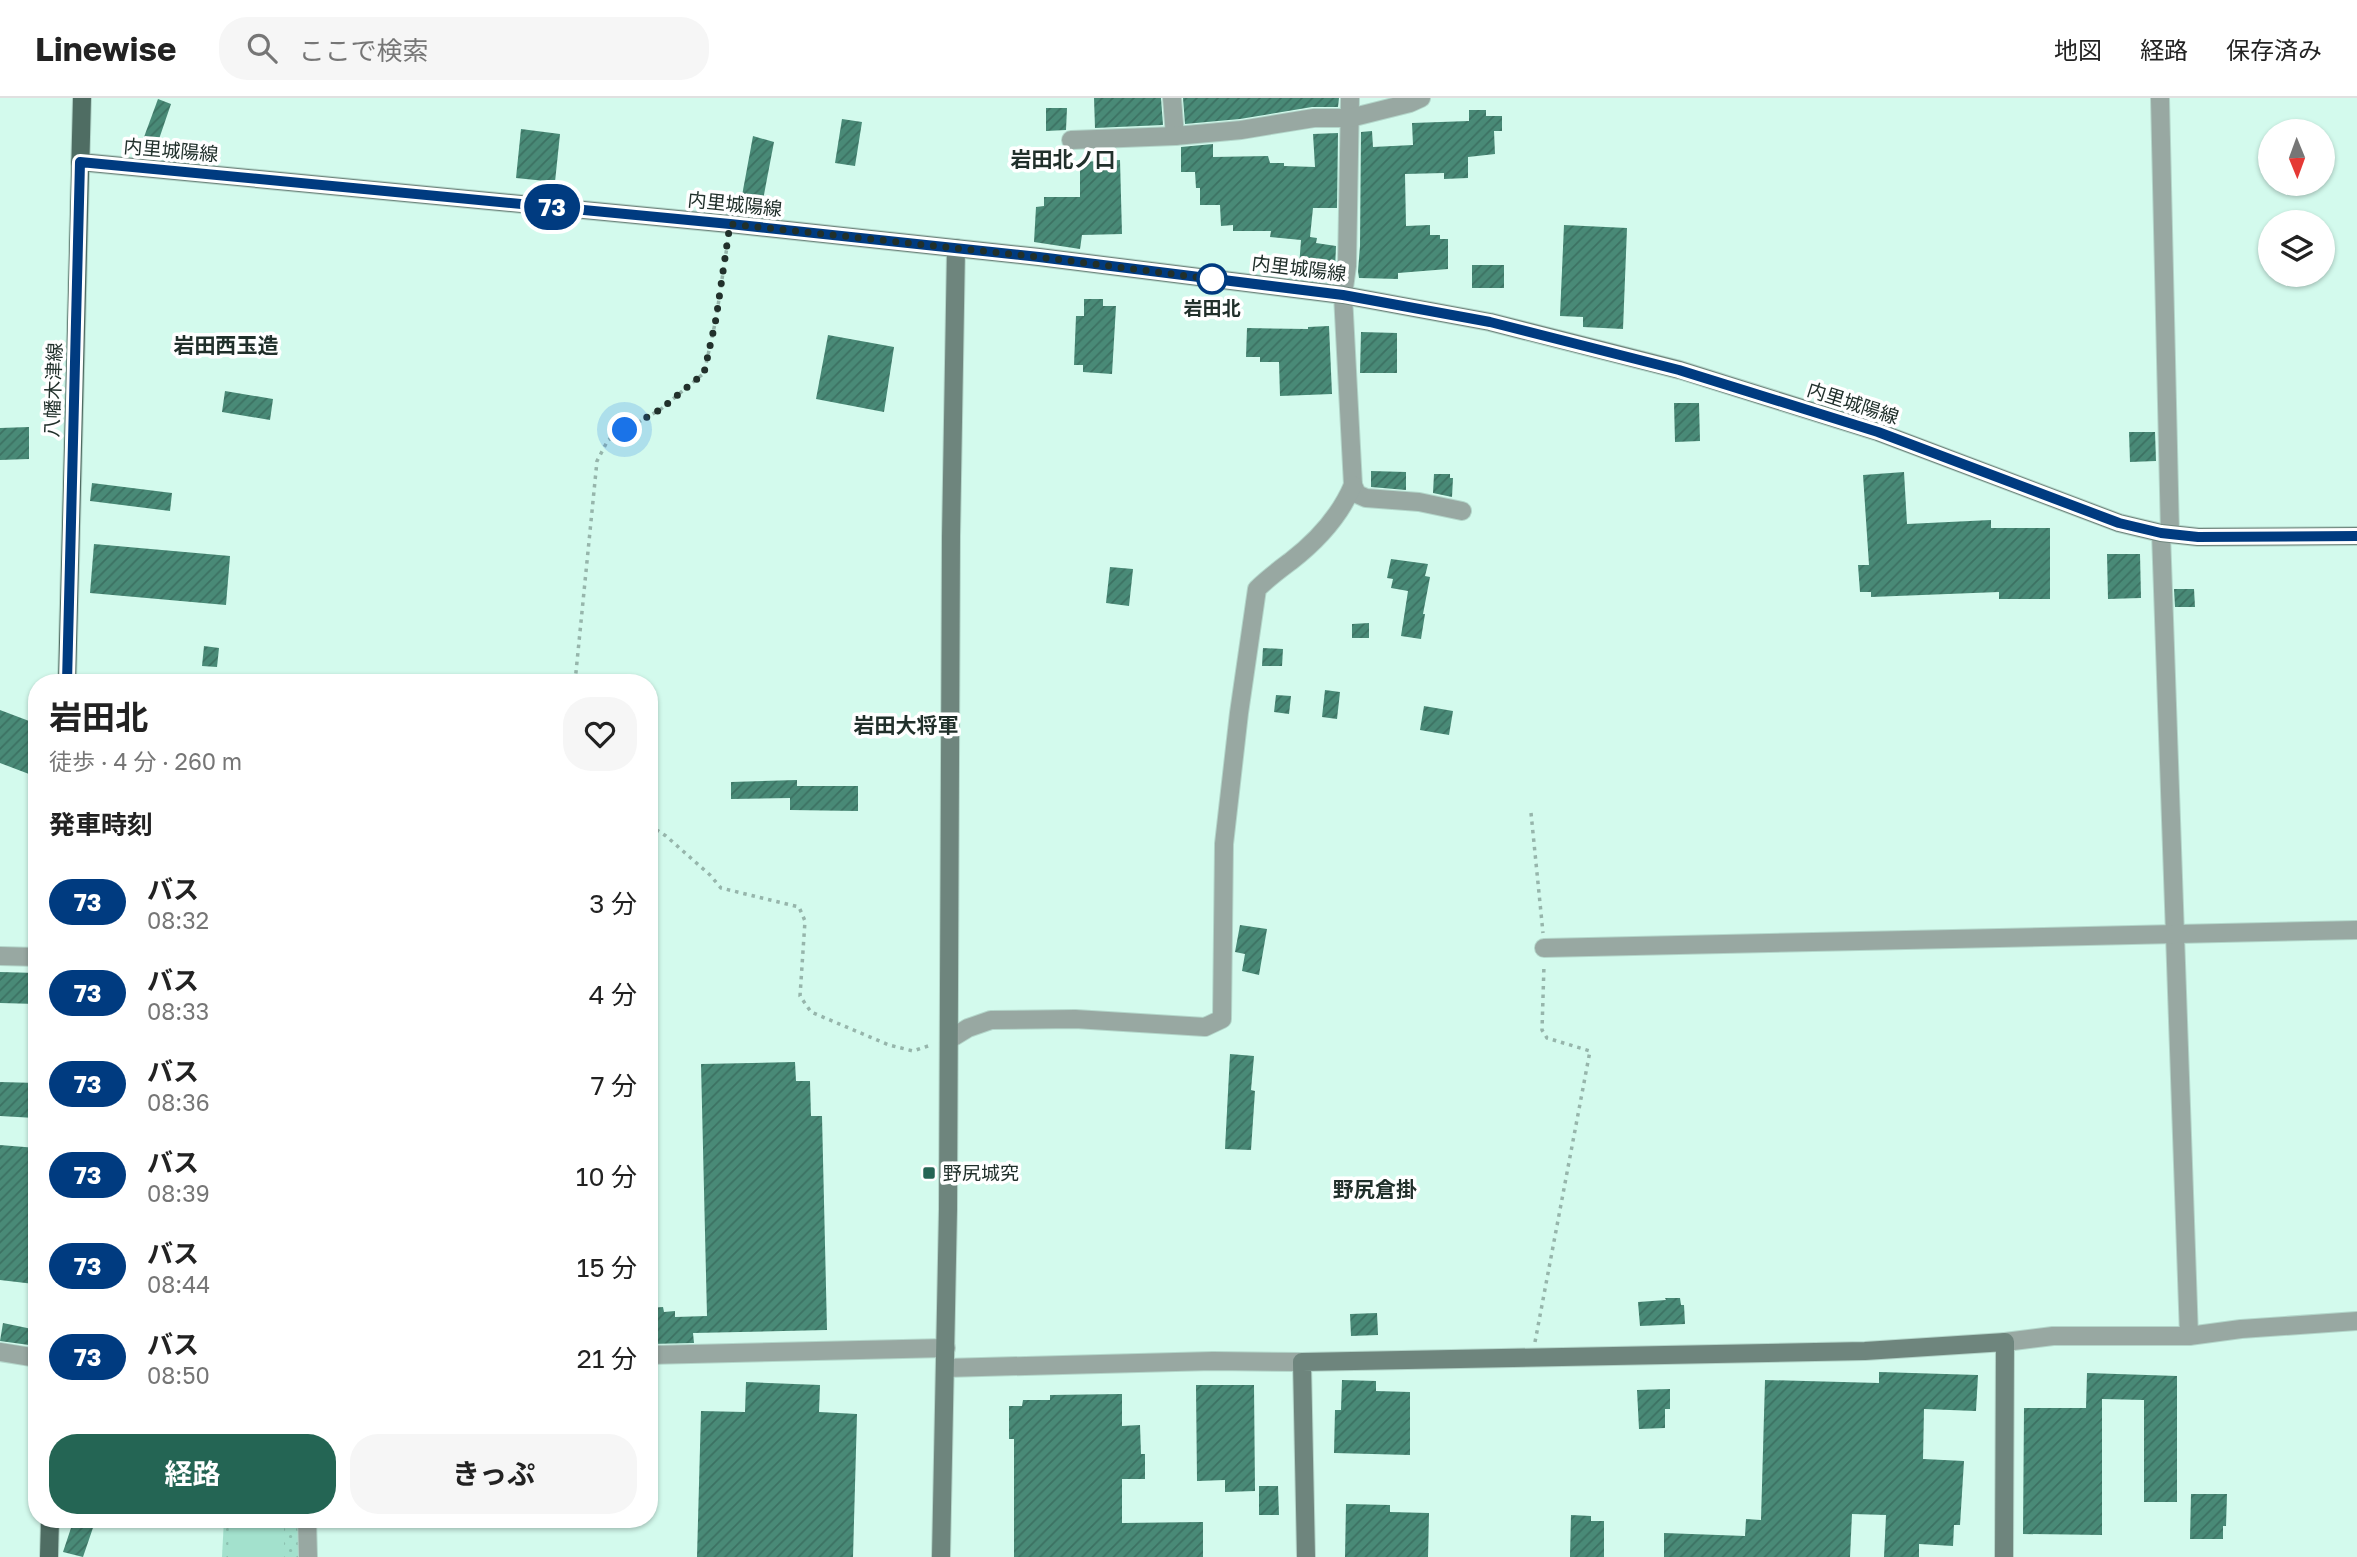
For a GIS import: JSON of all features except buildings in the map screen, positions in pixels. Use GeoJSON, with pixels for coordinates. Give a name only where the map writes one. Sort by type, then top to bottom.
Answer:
{"type":"FeatureCollection","features":[{"type":"Feature","properties":{"kind":"main road","name":"八幡木津線"},"geometry":{"type":"LineString","coordinates":[[67,674],[82,98]]}},
{"type":"Feature","properties":{"kind":"main road"},"geometry":{"type":"LineString","coordinates":[[49,1557],[50,1528]]}},
{"type":"Feature","properties":{"kind":"street"},"geometry":{"type":"LineString","coordinates":[[1172,98],[1175,136]]}},
{"type":"Feature","properties":{"kind":"street"},"geometry":{"type":"LineString","coordinates":[[1350,98],[1347,265],[1343,295],[1353,485],[1357,494],[1366,498],[1419,502],[1462,512]]}},
{"type":"Feature","properties":{"kind":"street"},"geometry":{"type":"LineString","coordinates":[[1071,141],[1175,136],[1241,130],[1314,118],[1350,118],[1421,98]]}},
{"type":"Feature","properties":{"kind":"street"},"geometry":{"type":"LineString","coordinates":[[2160,98],[2175,934],[2189,1335]]}},
{"type":"Feature","properties":{"kind":"street","name":"内里城陽線"},"geometry":{"type":"LineString","coordinates":[[80,162],[730,224],[956,248],[1343,295],[1490,322],[1679,370],[1878,432],[2119,523],[2166,534],[2211,537],[2357,536]]}},
{"type":"Feature","properties":{"kind":"street"},"geometry":{"type":"LineString","coordinates":[[941,1557],[950,1039],[951,537],[956,248]]}},
{"type":"Feature","properties":{"kind":"street"},"geometry":{"type":"LineString","coordinates":[[950,1039],[968,1028],[991,1020],[1075,1019],[1205,1027],[1222,1019],[1224,844],[1238,713],[1257,589],[1329,526],[1347,500],[1353,485]]}},
{"type":"Feature","properties":{"kind":"street"},"geometry":{"type":"LineString","coordinates":[[1544,948],[2357,930]]}},
{"type":"Feature","properties":{"kind":"street"},"geometry":{"type":"LineString","coordinates":[[0,956],[28,957]]}},
{"type":"Feature","properties":{"kind":"street"},"geometry":{"type":"LineString","coordinates":[[945,1368],[1865,1351],[2005,1342],[2053,1336],[2189,1335],[2357,1321]]}},
{"type":"Feature","properties":{"kind":"street"},"geometry":{"type":"LineString","coordinates":[[2004,1557],[2005,1342]]}},
{"type":"Feature","properties":{"kind":"street"},"geometry":{"type":"LineString","coordinates":[[658,1355],[946,1348]]}},
{"type":"Feature","properties":{"kind":"street"},"geometry":{"type":"LineString","coordinates":[[0,1352],[28,1357]]}},
{"type":"Feature","properties":{"kind":"street"},"geometry":{"type":"LineString","coordinates":[[1302,1362],[1306,1557]]}},
{"type":"Feature","properties":{"kind":"street"},"geometry":{"type":"LineString","coordinates":[[307,1528],[308,1557]]}},
{"type":"Feature","properties":{"kind":"path"},"geometry":{"type":"LineString","coordinates":[[576,674],[597,461],[608,440],[661,409],[704,373],[716,319],[730,224]]}},
{"type":"Feature","properties":{"kind":"path"},"geometry":{"type":"LineString","coordinates":[[1531,813],[1544,948],[1542,1030],[1547,1038],[1590,1051],[1532,1356]]}},
{"type":"Feature","properties":{"kind":"path"},"geometry":{"type":"LineString","coordinates":[[658,831],[710,875],[721,888],[799,906],[805,921],[800,996],[811,1012],[889,1045],[912,1051],[950,1039]]}},
{"type":"Feature","properties":{"kind":"green space"},"geometry":{"type":"Polygon","coordinates":[[[224,1528],[301,1528],[300,1557],[222,1557],[224,1528]]]}},
{"type":"Feature","properties":{"kind":"green space"},"geometry":{"type":"Polygon","coordinates":[[[229,1528],[284,1528],[284,1557],[228,1557],[229,1528]]]}},
{"type":"Feature","properties":{"kind":"bus line","name":"73"},"geometry":{"type":"LineString","coordinates":[[67,674],[80,162],[730,224],[1039,257],[1343,295],[1490,322],[1679,370],[1878,432],[2119,523],[2161,533],[2198,537],[2357,536]]}},
{"type":"Feature","properties":{"kind":"place","name":"岩田北"},"geometry":{"type":"Point","coordinates":[1212,279]}},
{"type":"Feature","properties":{"kind":"place","name":"野尻城究"},"geometry":{"type":"Point","coordinates":[929,1173]}},
{"type":"Feature","properties":{"kind":"district","name":"岩田北ノ口"},"geometry":{"type":"Point","coordinates":[1063,160]}},
{"type":"Feature","properties":{"kind":"district","name":"岩田西玉造"},"geometry":{"type":"Point","coordinates":[226,346]}},
{"type":"Feature","properties":{"kind":"district","name":"岩田大将軍"},"geometry":{"type":"Point","coordinates":[906,726]}},
{"type":"Feature","properties":{"kind":"district","name":"野尻倉掛"},"geometry":{"type":"Point","coordinates":[1375,1190]}},
{"type":"Feature","properties":{"kind":"route"},"geometry":{"type":"LineString","coordinates":[[625,430],[661,409],[704,373],[716,319],[730,224],[1039,257],[1212,279]]}}]}
